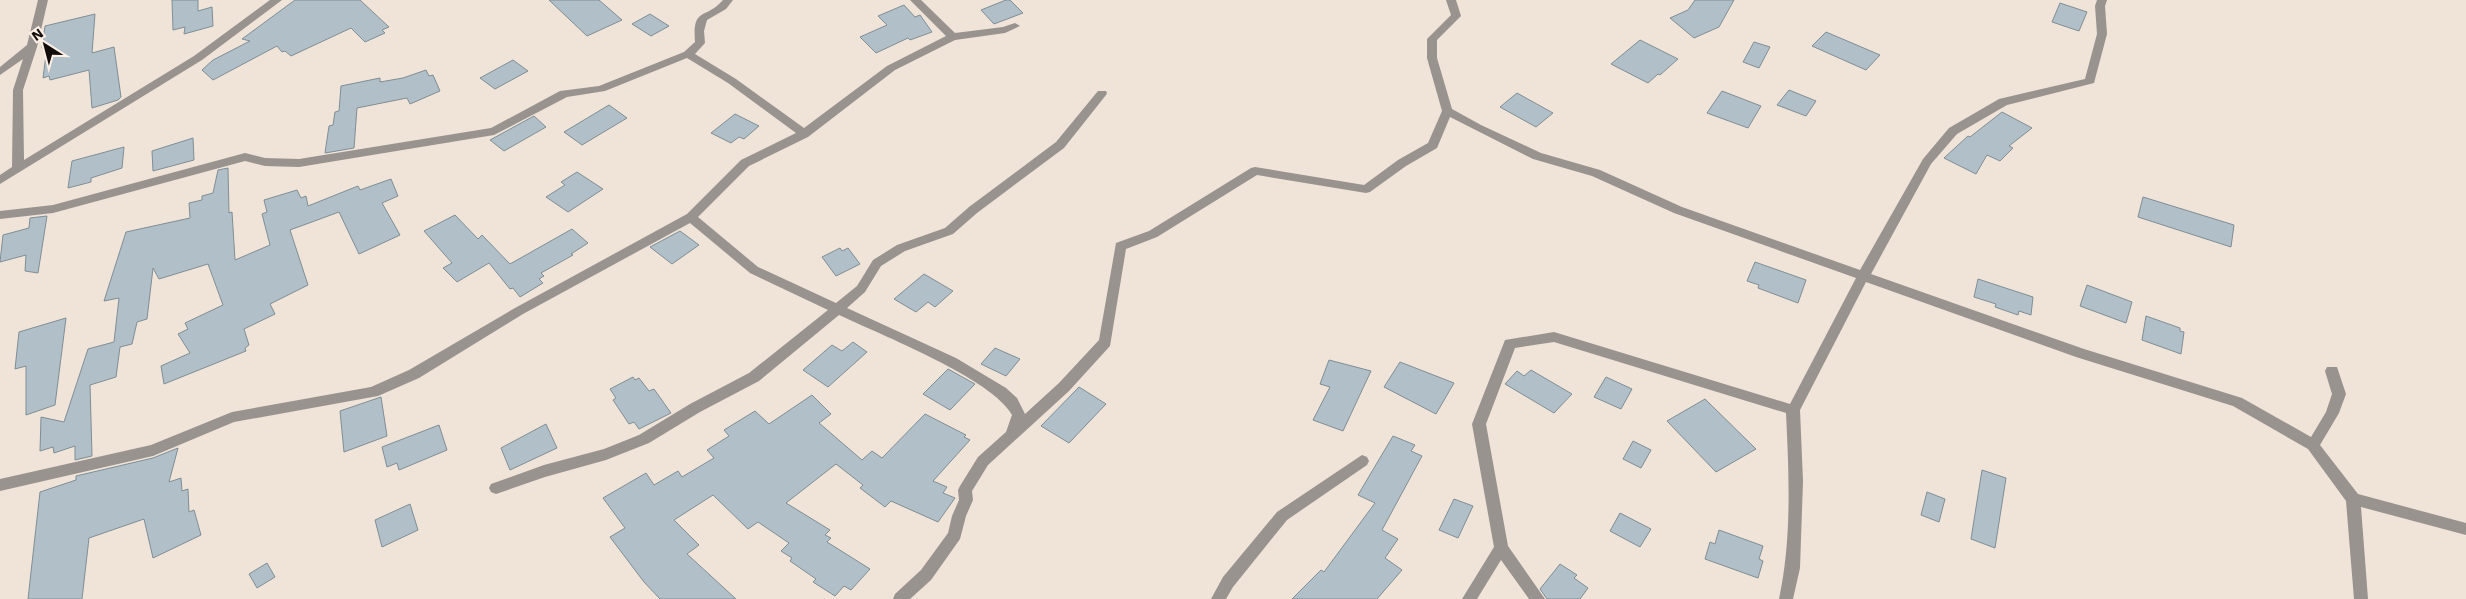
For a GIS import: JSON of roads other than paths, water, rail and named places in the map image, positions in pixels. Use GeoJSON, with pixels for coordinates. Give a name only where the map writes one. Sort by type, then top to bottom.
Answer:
{"type":"FeatureCollection","features":[{"type":"Feature","properties":{"kind":"street"},"geometry":{"type":"LineString","coordinates":[[18,168],[18,90],[32,47],[42,0]]}},
{"type":"Feature","properties":{"kind":"street"},"geometry":{"type":"LineString","coordinates":[[0,180],[198,58],[277,0]]}},
{"type":"Feature","properties":{"kind":"street"},"geometry":{"type":"LineString","coordinates":[[0,215],[53,209],[245,158],[265,162],[299,163],[494,131],[564,94],[601,89],[688,54],[700,43],[697,25],[700,20],[728,0]]}},
{"type":"Feature","properties":{"kind":"street"},"geometry":{"type":"LineString","coordinates":[[915,0],[953,37]]}},
{"type":"Feature","properties":{"kind":"street"},"geometry":{"type":"LineString","coordinates":[[900,599],[926,575],[955,535],[958,516],[966,500],[965,490],[983,461],[1064,387],[1106,342],[1120,246],[1153,234],[1255,171],[1366,190],[1402,163],[1433,146],[1447,111],[1432,58],[1432,39],[1456,16],[1451,0]]}},
{"type":"Feature","properties":{"kind":"street"},"geometry":{"type":"LineString","coordinates":[[1786,599],[1793,568],[1796,481],[1793,410],[1863,276],[1927,162],[1953,131],[2003,102],[2090,81],[2102,34],[2100,6],[2102,0]]}},
{"type":"Feature","properties":{"kind":"street"},"geometry":{"type":"LineString","coordinates":[[0,484],[153,450],[232,417],[373,392],[414,374],[520,311],[691,217],[745,163],[804,134],[892,68],[953,37],[1005,30],[1015,26]]}},
{"type":"Feature","properties":{"kind":"street"},"geometry":{"type":"LineString","coordinates":[[0,72],[32,47]]}},
{"type":"Feature","properties":{"kind":"street"},"geometry":{"type":"LineString","coordinates":[[688,54],[732,80],[804,134]]}},
{"type":"Feature","properties":{"kind":"street"},"geometry":{"type":"LineString","coordinates":[[496,488],[544,471],[606,454],[644,439],[695,408],[754,376],[839,309],[861,289],[877,263],[901,248],[949,231],[973,210],[1060,145],[1102,93]]}},
{"type":"Feature","properties":{"kind":"street"},"geometry":{"type":"LineString","coordinates":[[1447,111],[1477,128],[1537,156],[1596,173],[1678,210],[2081,353],[2237,402],[2313,445],[2353,500],[2360,599]]}},
{"type":"Feature","properties":{"kind":"street"},"geometry":{"type":"LineString","coordinates":[[691,217],[754,270],[951,362],[1001,392],[1012,402],[1019,415],[1010,435]]}},
{"type":"Feature","properties":{"kind":"street"},"geometry":{"type":"LineString","coordinates":[[1538,599],[1501,548],[1478,424],[1510,344],[1554,337],[1793,410]]}},
{"type":"Feature","properties":{"kind":"street"},"geometry":{"type":"LineString","coordinates":[[2313,445],[2332,413],[2339,394],[2332,371]]}},
{"type":"Feature","properties":{"kind":"street"},"geometry":{"type":"LineString","coordinates":[[1218,599],[1228,582],[1282,516],[1362,461]]}},
{"type":"Feature","properties":{"kind":"street"},"geometry":{"type":"LineString","coordinates":[[2353,500],[2466,529]]}},
{"type":"Feature","properties":{"kind":"street"},"geometry":{"type":"LineString","coordinates":[[1469,599],[1501,548]]}}]}
